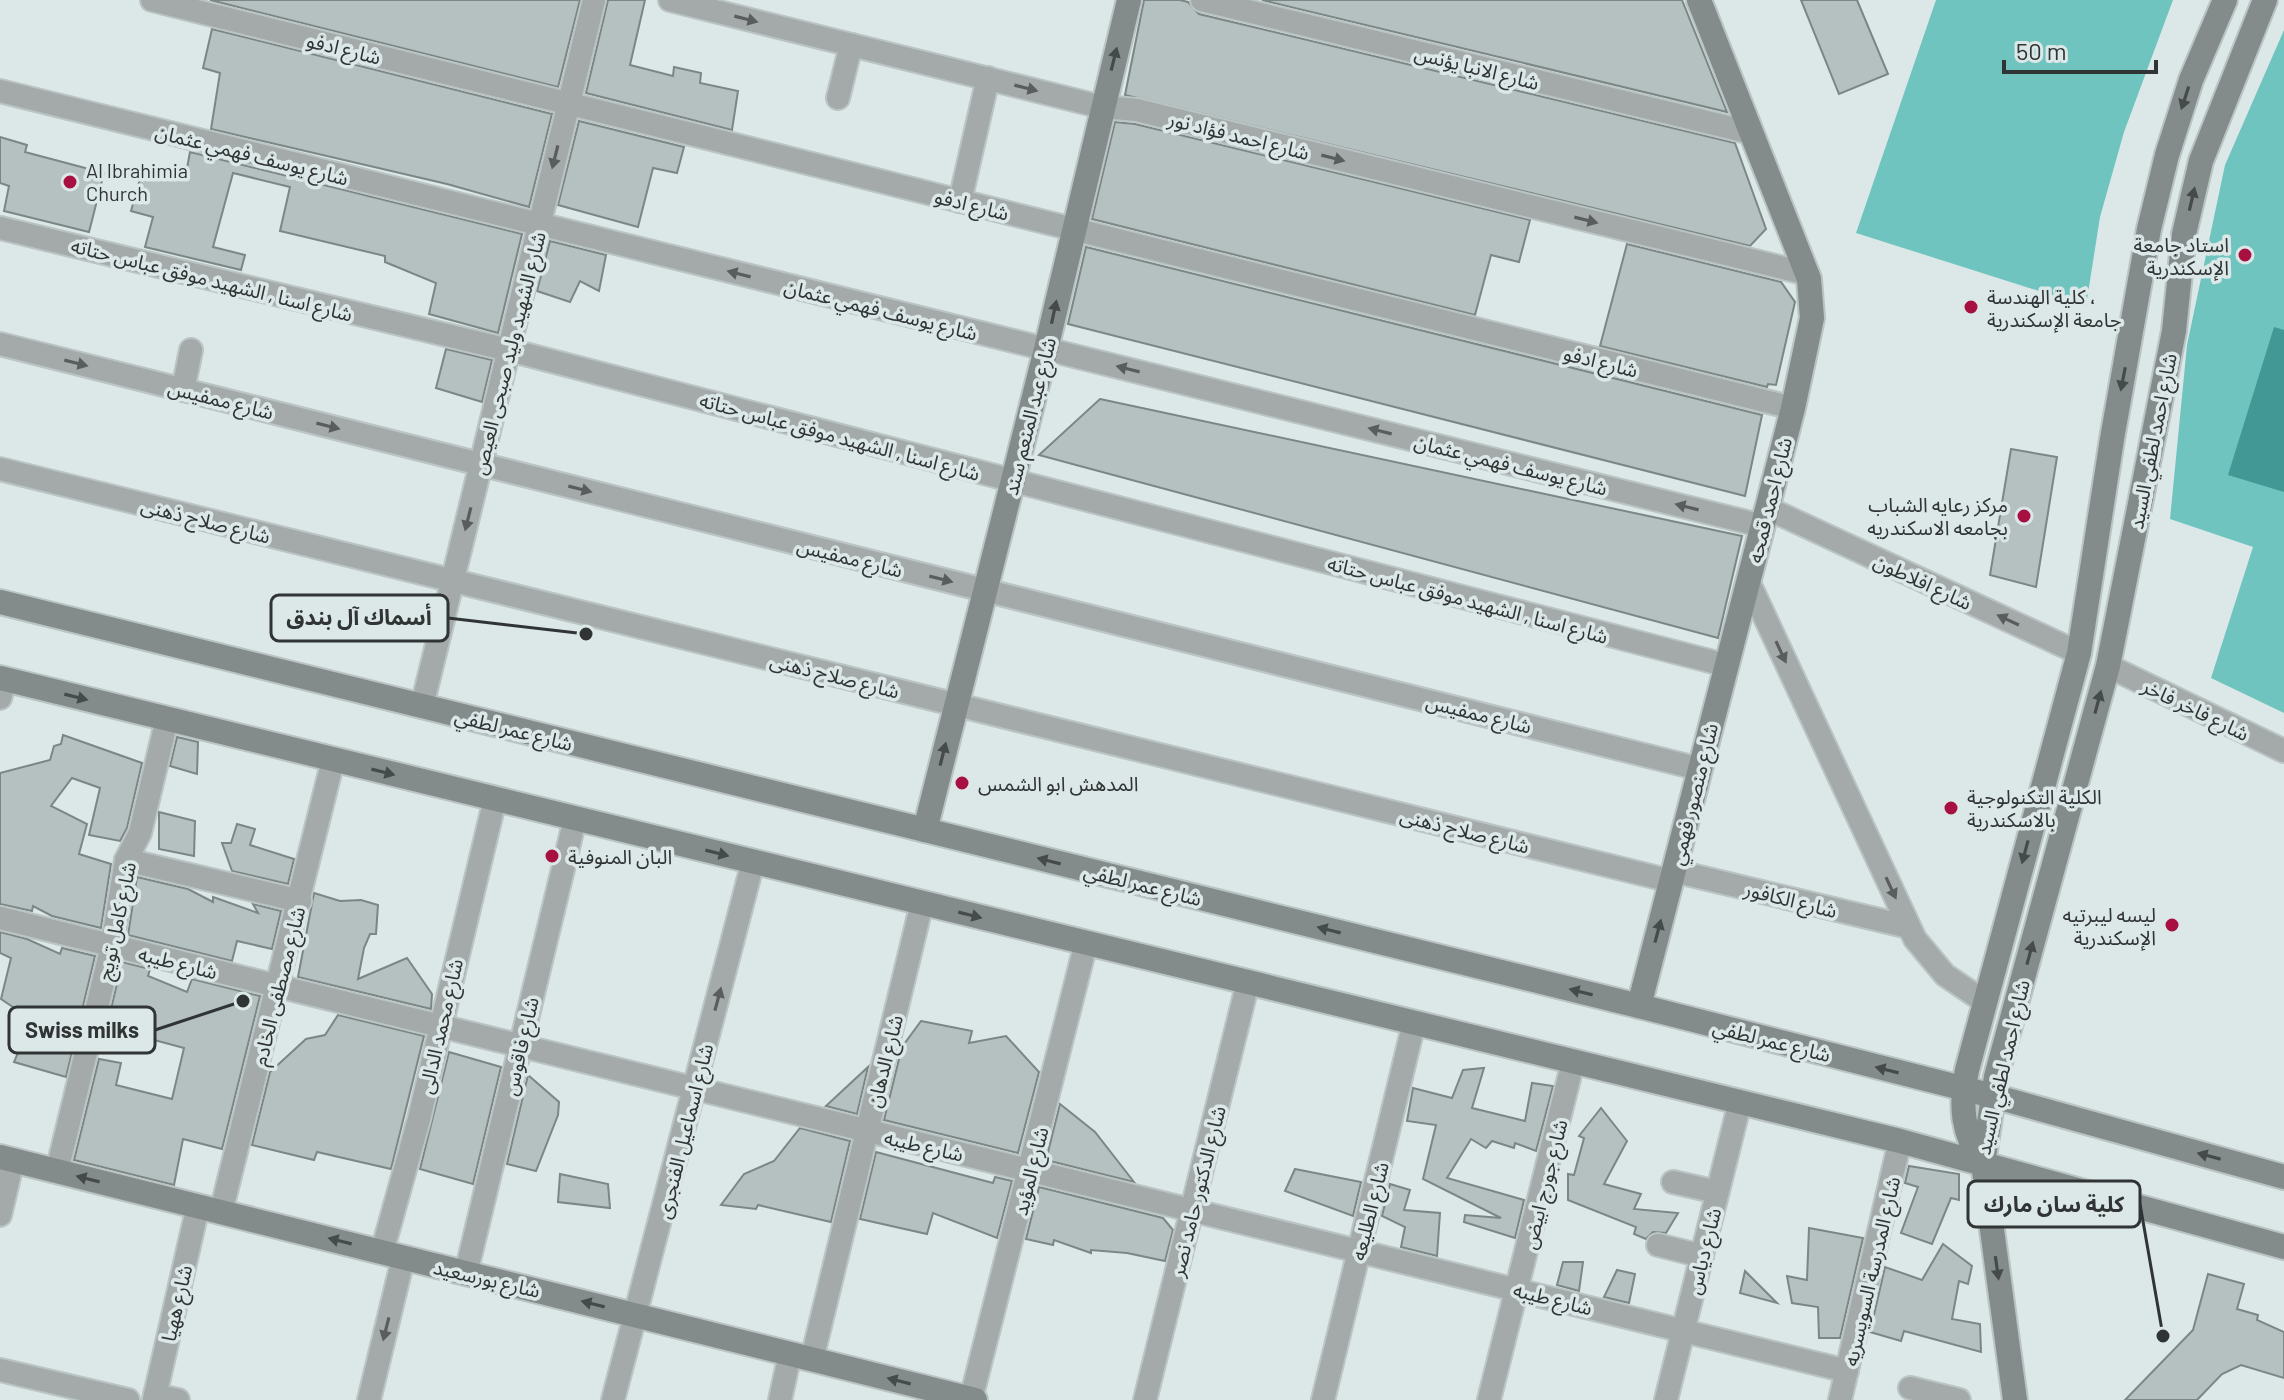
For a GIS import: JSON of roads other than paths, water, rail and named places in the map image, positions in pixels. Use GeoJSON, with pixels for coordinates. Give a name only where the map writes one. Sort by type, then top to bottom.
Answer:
{"type":"FeatureCollection","features":[{"type":"Feature","properties":{"kind":"street","name":"شارع ادفو"},"geometry":{"type":"LineString","coordinates":[[152,0],[1793,408]]}},
{"type":"Feature","properties":{"kind":"street","name":"شارع الشهيد وليد صبحى العيص"},"geometry":{"type":"LineString","coordinates":[[422,706],[594,0]]}},
{"type":"Feature","properties":{"kind":"street","name":"شارع احمد فؤاد نور"},"geometry":{"type":"LineString","coordinates":[[670,0],[1102,107],[1137,110],[1808,274]]}},
{"type":"Feature","properties":{"kind":"street","name":"شارع عبد المنعم سند"},"geometry":{"type":"LineString","coordinates":[[925,830],[1014,481],[1129,0]]}},
{"type":"Feature","properties":{"kind":"street","name":"شارع الانبا يؤنس"},"geometry":{"type":"LineString","coordinates":[[1202,0],[1752,133]]}},
{"type":"Feature","properties":{"kind":"street","name":"شارع احمد قمحه"},"geometry":{"type":"LineString","coordinates":[[1699,0],[1808,274],[1812,318],[1793,408],[1748,581],[1909,927],[1929,958],[1945,975],[1985,1002]]}},
{"type":"Feature","properties":{"kind":"street","name":"شارع احمد لطفي السيد"},"geometry":{"type":"LineString","coordinates":[[1979,1152],[1962,1098],[2079,653],[2133,327],[2167,155],[2191,80],[2225,0]]}},
{"type":"Feature","properties":{"kind":"street","name":"شارع احمد لطفي السيد"},"geometry":{"type":"LineString","coordinates":[[1979,1152],[2108,666],[2174,331],[2184,234],[2201,161],[2265,0]]}},
{"type":"Feature","properties":{"kind":"street"},"geometry":{"type":"LineString","coordinates":[[838,98],[851,45]]}},
{"type":"Feature","properties":{"kind":"street"},"geometry":{"type":"LineString","coordinates":[[960,201],[988,78]]}},
{"type":"Feature","properties":{"kind":"street","name":"شارع يوسف فهمي عثمان"},"geometry":{"type":"LineString","coordinates":[[0,91],[1046,349],[1765,517]]}},
{"type":"Feature","properties":{"kind":"street","name":"شارع اسنا , الشهيد موفق عباس حتاته"},"geometry":{"type":"LineString","coordinates":[[0,228],[509,350],[1725,665]]}},
{"type":"Feature","properties":{"kind":"street"},"geometry":{"type":"LineString","coordinates":[[2133,327],[2174,331]]}},
{"type":"Feature","properties":{"kind":"street","name":"شارع ممفيس"},"geometry":{"type":"LineString","coordinates":[[0,344],[1700,769]]}},
{"type":"Feature","properties":{"kind":"street"},"geometry":{"type":"LineString","coordinates":[[183,390],[191,350]]}},
{"type":"Feature","properties":{"kind":"street","name":"شارع صلاح ذهنى"},"geometry":{"type":"LineString","coordinates":[[0,469],[956,705],[1672,876]]}},
{"type":"Feature","properties":{"kind":"street","name":"شارع افلاطون"},"geometry":{"type":"LineString","coordinates":[[1765,517],[2079,653]]}},
{"type":"Feature","properties":{"kind":"street","name":"شارع منصور فهمي"},"geometry":{"type":"LineString","coordinates":[[1639,1006],[1748,581]]}},
{"type":"Feature","properties":{"kind":"street","name":"شارع عمر لطفي"},"geometry":{"type":"LineString","coordinates":[[0,602],[1639,1006],[1962,1098],[2284,1177]]}},
{"type":"Feature","properties":{"kind":"street"},"geometry":{"type":"LineString","coordinates":[[2079,653],[2108,666]]}},
{"type":"Feature","properties":{"kind":"street","name":"شارع فاخر فاخر"},"geometry":{"type":"LineString","coordinates":[[2108,666],[2284,751]]}},
{"type":"Feature","properties":{"kind":"street"},"geometry":{"type":"LineString","coordinates":[[2,685],[167,719],[1900,1141],[1979,1152],[2284,1247]]}},
{"type":"Feature","properties":{"kind":"street","name":"شارع كامل تويج"},"geometry":{"type":"LineString","coordinates":[[57,1171],[112,946],[126,860],[140,833],[167,719]]}},
{"type":"Feature","properties":{"kind":"street","name":"شارع مصطفى الخادم"},"geometry":{"type":"LineString","coordinates":[[210,1209],[278,987],[333,760]]}},
{"type":"Feature","properties":{"kind":"street","name":"شارع محمد الدالى"},"geometry":{"type":"LineString","coordinates":[[369,1400],[393,1255],[438,1026],[495,799]]}},
{"type":"Feature","properties":{"kind":"street","name":"شارع فاقوس"},"geometry":{"type":"LineString","coordinates":[[466,1273],[575,819]]}},
{"type":"Feature","properties":{"kind":"street"},"geometry":{"type":"LineString","coordinates":[[126,860],[300,901]]}},
{"type":"Feature","properties":{"kind":"street","name":"شارع اسماعيل الفنجرى"},"geometry":{"type":"LineString","coordinates":[[613,1400],[753,862]]}},
{"type":"Feature","properties":{"kind":"street","name":"شارع الكافور"},"geometry":{"type":"LineString","coordinates":[[1672,876],[1909,927]]}},
{"type":"Feature","properties":{"kind":"street","name":"شارع الدهان"},"geometry":{"type":"LineString","coordinates":[[780,1400],[801,1356],[867,1131],[922,903]]}},
{"type":"Feature","properties":{"kind":"street","name":"شارع طيبه"},"geometry":{"type":"LineString","coordinates":[[0,918],[1847,1371]]}},
{"type":"Feature","properties":{"kind":"street","name":"شارع المؤيد"},"geometry":{"type":"LineString","coordinates":[[973,1400],[1086,943]]}},
{"type":"Feature","properties":{"kind":"street","name":"شارع الدكتور حامد نصر"},"geometry":{"type":"LineString","coordinates":[[1145,1400],[1248,982]]}},
{"type":"Feature","properties":{"kind":"street","name":"شارع الطليعه"},"geometry":{"type":"LineString","coordinates":[[1323,1400],[1414,1023]]}},
{"type":"Feature","properties":{"kind":"street","name":"شارع جورج ابيض"},"geometry":{"type":"LineString","coordinates":[[1489,1400],[1573,1062]]}},
{"type":"Feature","properties":{"kind":"street","name":"شارع دياس"},"geometry":{"type":"LineString","coordinates":[[1666,1400],[1740,1102]]}},
{"type":"Feature","properties":{"kind":"street","name":"شارع المدرسة السويسريه"},"geometry":{"type":"LineString","coordinates":[[1840,1400],[1900,1141]]}},
{"type":"Feature","properties":{"kind":"street"},"geometry":{"type":"LineString","coordinates":[[1979,1152],[2015,1400]]}},
{"type":"Feature","properties":{"kind":"street"},"geometry":{"type":"LineString","coordinates":[[0,1215],[6,1158]]}},
{"type":"Feature","properties":{"kind":"street","name":"شارع بورسعيد"},"geometry":{"type":"LineString","coordinates":[[6,1158],[801,1356],[937,1395],[973,1400]]}},
{"type":"Feature","properties":{"kind":"street"},"geometry":{"type":"LineString","coordinates":[[1673,1182],[1717,1192]]}},
{"type":"Feature","properties":{"kind":"street","name":"شارع ههيا"},"geometry":{"type":"LineString","coordinates":[[154,1397],[210,1209]]}},
{"type":"Feature","properties":{"kind":"street"},"geometry":{"type":"LineString","coordinates":[[1658,1245],[1702,1256]]}},
{"type":"Feature","properties":{"kind":"street"},"geometry":{"type":"LineString","coordinates":[[0,1370],[128,1400]]}},
{"type":"Feature","properties":{"kind":"street"},"geometry":{"type":"LineString","coordinates":[[1910,1388],[1959,1400]]}},
{"type":"Feature","properties":{"kind":"street"},"geometry":{"type":"LineString","coordinates":[[154,1397],[178,1400]]}},
{"type":"Feature","properties":{"kind":"place","name":"Al Ibrahimia Church"},"geometry":{"type":"Point","coordinates":[70,182]}},
{"type":"Feature","properties":{"kind":"place","name":"استاد جامعة الإسكندرية"},"geometry":{"type":"Point","coordinates":[2245,255]}},
{"type":"Feature","properties":{"kind":"place","name":"كلية الهندسة ، جامعة الإسكندرية"},"geometry":{"type":"Point","coordinates":[1971,307]}},
{"type":"Feature","properties":{"kind":"place","name":"مركز رعايه الشباب بجامعه الاسكندريه"},"geometry":{"type":"Point","coordinates":[2024,516]}},
{"type":"Feature","properties":{"kind":"place","name":"أسماك آل بندق"},"geometry":{"type":"Point","coordinates":[586,634]}},
{"type":"Feature","properties":{"kind":"place","name":"المدهش ابو الشمس"},"geometry":{"type":"Point","coordinates":[962,783]}},
{"type":"Feature","properties":{"kind":"place","name":"الكلية التكنولوجية بالاسكندرية"},"geometry":{"type":"Point","coordinates":[1951,808]}},
{"type":"Feature","properties":{"kind":"place","name":"البان المنوفية"},"geometry":{"type":"Point","coordinates":[552,856]}},
{"type":"Feature","properties":{"kind":"place","name":"ليسه ليبرتيه الإسكندرية"},"geometry":{"type":"Point","coordinates":[2172,925]}},
{"type":"Feature","properties":{"kind":"place","name":"Swiss milks"},"geometry":{"type":"Point","coordinates":[243,1001]}},
{"type":"Feature","properties":{"kind":"place","name":"كلية سان مارك"},"geometry":{"type":"Point","coordinates":[2163,1336]}}]}
